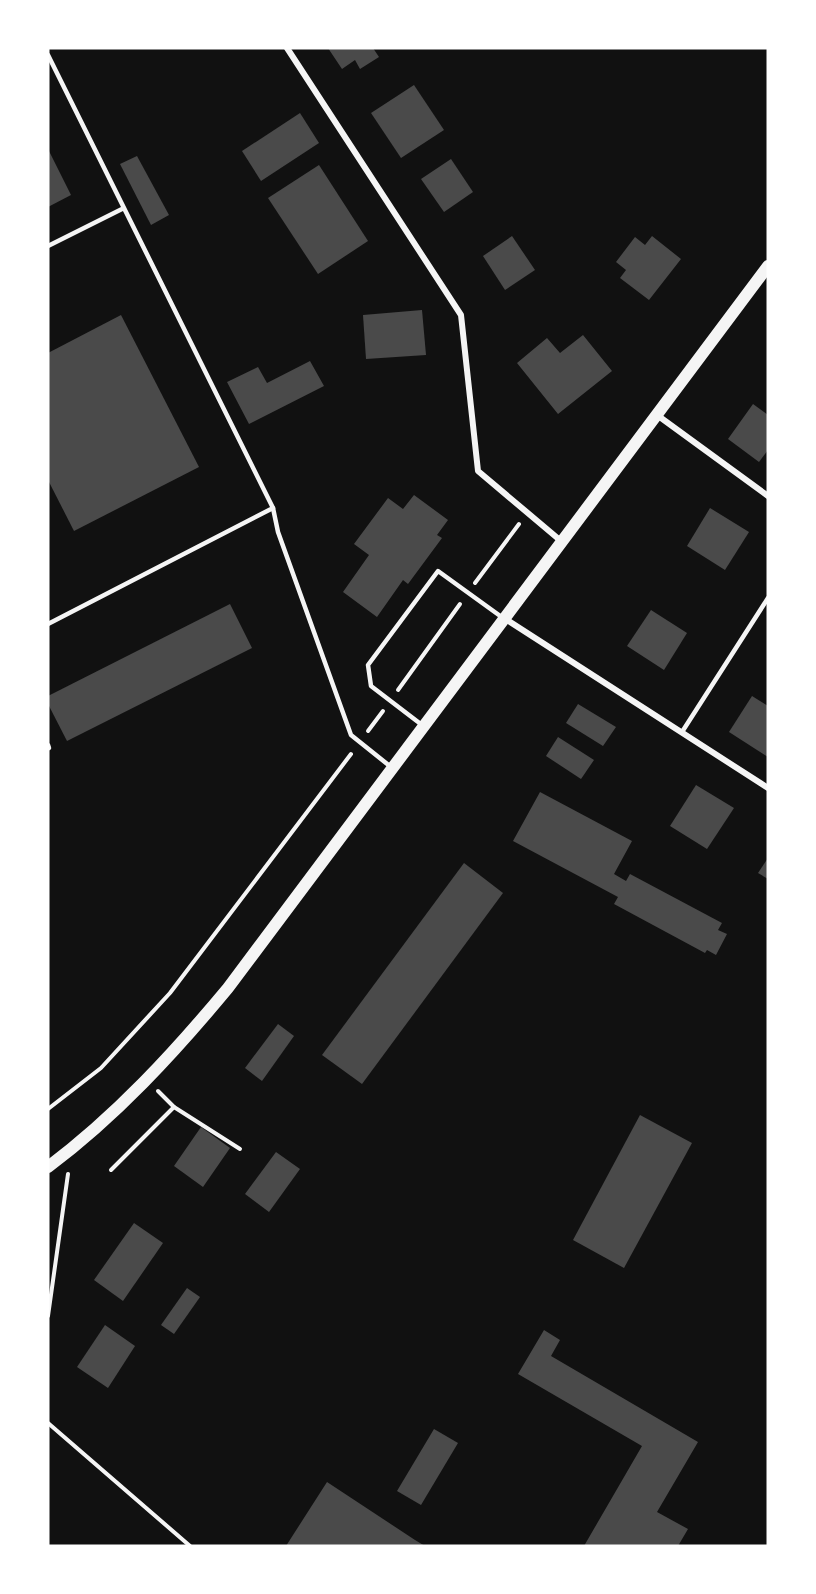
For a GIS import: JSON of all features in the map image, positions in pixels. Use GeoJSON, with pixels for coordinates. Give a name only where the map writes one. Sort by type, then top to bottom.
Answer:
{"type":"FeatureCollection","features":[{"type":"Feature","properties":{"kind":"main road"},"geometry":{"type":"LineString","coordinates":[[48,1167],[72,1149],[184,1041],[228,988],[768,266]]}},
{"type":"Feature","properties":{"kind":"street"},"geometry":{"type":"LineString","coordinates":[[286,48],[461,315],[478,471],[561,541]]}},
{"type":"Feature","properties":{"kind":"street"},"geometry":{"type":"LineString","coordinates":[[656,415],[768,496]]}},
{"type":"Feature","properties":{"kind":"street"},"geometry":{"type":"LineString","coordinates":[[504,618],[768,788]]}},
{"type":"Feature","properties":{"kind":"lane"},"geometry":{"type":"LineString","coordinates":[[48,56],[122,209],[273,508],[278,532],[351,735],[393,768]]}},
{"type":"Feature","properties":{"kind":"lane"},"geometry":{"type":"LineString","coordinates":[[48,246],[122,209]]}},
{"type":"Feature","properties":{"kind":"lane"},"geometry":{"type":"LineString","coordinates":[[48,624],[273,508]]}},
{"type":"Feature","properties":{"kind":"lane"},"geometry":{"type":"LineString","coordinates":[[424,727],[371,686],[368,665],[438,571],[504,618]]}},
{"type":"Feature","properties":{"kind":"lane"},"geometry":{"type":"LineString","coordinates":[[682,732],[768,598]]}},
{"type":"Feature","properties":{"kind":"path"},"geometry":{"type":"LineString","coordinates":[[48,1109],[101,1068],[170,993],[391,701],[526,513]]}},
{"type":"Feature","properties":{"kind":"path"},"geometry":{"type":"LineString","coordinates":[[111,1170],[174,1107],[240,1149]]}},
{"type":"Feature","properties":{"kind":"path"},"geometry":{"type":"LineString","coordinates":[[48,1316],[72,1149]]}},
{"type":"Feature","properties":{"kind":"path"},"geometry":{"type":"LineString","coordinates":[[48,1423],[190,1546]]}},
{"type":"Feature","properties":{"kind":"building"},"geometry":{"type":"Polygon","coordinates":[[[328,48],[373,48],[379,57],[360,69],[355,60],[342,69],[328,48]]]}},
{"type":"Feature","properties":{"kind":"building"},"geometry":{"type":"Polygon","coordinates":[[[414,85],[444,130],[401,158],[371,113],[414,85]]]}},
{"type":"Feature","properties":{"kind":"building"},"geometry":{"type":"Polygon","coordinates":[[[300,113],[319,143],[261,181],[242,151],[300,113]]]}},
{"type":"Feature","properties":{"kind":"building"},"geometry":{"type":"Polygon","coordinates":[[[48,149],[71,195],[48,207],[48,149]]]}},
{"type":"Feature","properties":{"kind":"building"},"geometry":{"type":"Polygon","coordinates":[[[137,156],[169,215],[151,225],[120,164],[137,156]]]}},
{"type":"Feature","properties":{"kind":"building"},"geometry":{"type":"Polygon","coordinates":[[[451,159],[473,192],[444,212],[421,179],[451,159]]]}},
{"type":"Feature","properties":{"kind":"building"},"geometry":{"type":"Polygon","coordinates":[[[319,165],[368,241],[318,274],[268,198],[319,165]]]}},
{"type":"Feature","properties":{"kind":"building"},"geometry":{"type":"Polygon","coordinates":[[[512,236],[535,270],[505,290],[483,256],[512,236]]]}},
{"type":"Feature","properties":{"kind":"building"},"geometry":{"type":"Polygon","coordinates":[[[652,236],[681,259],[649,300],[620,278],[626,270],[616,262],[635,237],[645,245],[652,236]]]}},
{"type":"Feature","properties":{"kind":"building"},"geometry":{"type":"Polygon","coordinates":[[[422,310],[426,355],[366,359],[363,315],[422,310]]]}},
{"type":"Feature","properties":{"kind":"building"},"geometry":{"type":"Polygon","coordinates":[[[121,315],[199,467],[74,531],[48,480],[48,353],[121,315]]]}},
{"type":"Feature","properties":{"kind":"building"},"geometry":{"type":"Polygon","coordinates":[[[583,335],[612,371],[558,414],[517,363],[547,338],[560,353],[583,335]]]}},
{"type":"Feature","properties":{"kind":"building"},"geometry":{"type":"Polygon","coordinates":[[[310,361],[324,386],[249,424],[227,382],[258,367],[267,383],[310,361]]]}},
{"type":"Feature","properties":{"kind":"building"},"geometry":{"type":"Polygon","coordinates":[[[753,404],[768,415],[768,450],[759,462],[728,439],[753,404]]]}},
{"type":"Feature","properties":{"kind":"building"},"geometry":{"type":"Polygon","coordinates":[[[414,495],[448,520],[437,535],[442,538],[408,584],[403,580],[377,617],[343,592],[369,555],[354,544],[388,498],[403,509],[414,495]]]}},
{"type":"Feature","properties":{"kind":"building"},"geometry":{"type":"Polygon","coordinates":[[[710,508],[749,532],[725,570],[687,546],[710,508]]]}},
{"type":"Feature","properties":{"kind":"building"},"geometry":{"type":"Polygon","coordinates":[[[230,604],[252,648],[67,741],[48,704],[48,696],[230,604]]]}},
{"type":"Feature","properties":{"kind":"building"},"geometry":{"type":"Polygon","coordinates":[[[651,610],[687,633],[664,670],[627,646],[651,610]]]}},
{"type":"Feature","properties":{"kind":"building"},"geometry":{"type":"Polygon","coordinates":[[[752,696],[768,706],[768,757],[729,732],[752,696]]]}},
{"type":"Feature","properties":{"kind":"building"},"geometry":{"type":"Polygon","coordinates":[[[578,704],[616,727],[603,746],[566,723],[578,704]]]}},
{"type":"Feature","properties":{"kind":"building"},"geometry":{"type":"Polygon","coordinates":[[[558,737],[594,760],[581,779],[546,756],[558,737]]]}},
{"type":"Feature","properties":{"kind":"building"},"geometry":{"type":"Polygon","coordinates":[[[696,785],[734,808],[707,849],[670,826],[696,785]]]}},
{"type":"Feature","properties":{"kind":"building"},"geometry":{"type":"Polygon","coordinates":[[[540,792],[632,841],[614,874],[626,881],[630,874],[722,923],[718,930],[727,934],[716,955],[707,950],[705,953],[614,904],[618,897],[513,841],[540,792]]]}},
{"type":"Feature","properties":{"kind":"building"},"geometry":{"type":"Polygon","coordinates":[[[768,858],[768,879],[758,873],[768,858]]]}},
{"type":"Feature","properties":{"kind":"building"},"geometry":{"type":"Polygon","coordinates":[[[464,863],[503,893],[362,1084],[322,1055],[464,863]]]}},
{"type":"Feature","properties":{"kind":"building"},"geometry":{"type":"Polygon","coordinates":[[[278,1024],[294,1036],[262,1081],[245,1068],[278,1024]]]}},
{"type":"Feature","properties":{"kind":"building"},"geometry":{"type":"Polygon","coordinates":[[[640,1115],[692,1143],[624,1268],[573,1240],[640,1115]]]}},
{"type":"Feature","properties":{"kind":"building"},"geometry":{"type":"Polygon","coordinates":[[[201,1127],[230,1148],[203,1187],[174,1166],[201,1127]]]}},
{"type":"Feature","properties":{"kind":"building"},"geometry":{"type":"Polygon","coordinates":[[[276,1152],[300,1169],[269,1212],[245,1194],[276,1152]]]}},
{"type":"Feature","properties":{"kind":"building"},"geometry":{"type":"Polygon","coordinates":[[[134,1223],[163,1243],[123,1301],[94,1280],[134,1223]]]}},
{"type":"Feature","properties":{"kind":"building"},"geometry":{"type":"Polygon","coordinates":[[[187,1288],[200,1297],[174,1334],[161,1325],[187,1288]]]}},
{"type":"Feature","properties":{"kind":"building"},"geometry":{"type":"Polygon","coordinates":[[[105,1325],[135,1346],[108,1388],[77,1367],[105,1325]]]}},
{"type":"Feature","properties":{"kind":"building"},"geometry":{"type":"Polygon","coordinates":[[[544,1330],[560,1340],[551,1356],[698,1442],[657,1512],[688,1529],[678,1546],[584,1546],[642,1446],[518,1374],[544,1330]]]}},
{"type":"Feature","properties":{"kind":"building"},"geometry":{"type":"Polygon","coordinates":[[[434,1429],[458,1443],[421,1505],[397,1491],[434,1429]]]}},
{"type":"Feature","properties":{"kind":"building"},"geometry":{"type":"Polygon","coordinates":[[[327,1482],[415,1540],[425,1546],[286,1546],[327,1482]]]}}]}
